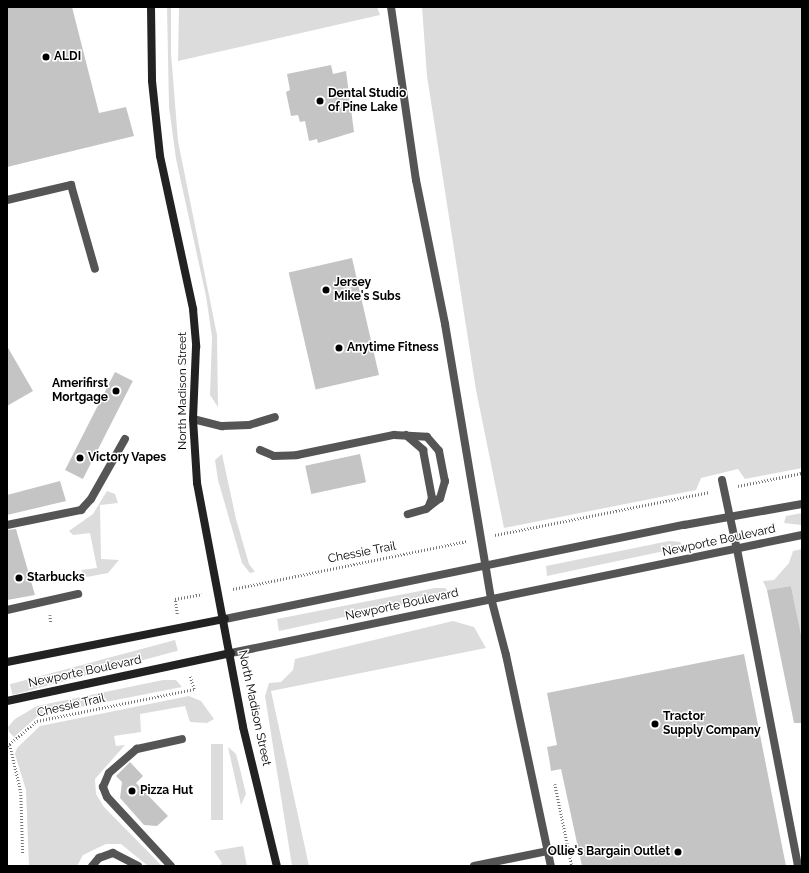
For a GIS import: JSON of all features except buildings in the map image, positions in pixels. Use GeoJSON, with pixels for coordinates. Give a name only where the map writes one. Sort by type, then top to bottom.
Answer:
{"type":"FeatureCollection","features":[{"type":"Feature","properties":{"kind":"street","name":"North Madison Street"},"geometry":{"type":"LineString","coordinates":[[151,7],[152,81],[160,156],[193,309],[196,348],[193,419],[197,483],[225,619],[243,727],[276,866]]}},
{"type":"Feature","properties":{"kind":"street"},"geometry":{"type":"LineString","coordinates":[[391,7],[415,172],[445,324],[484,565],[506,655],[551,866]]}},
{"type":"Feature","properties":{"kind":"street"},"geometry":{"type":"LineString","coordinates":[[7,200],[71,185],[95,269]]}},
{"type":"Feature","properties":{"kind":"street"},"geometry":{"type":"LineString","coordinates":[[193,419],[222,426],[249,425],[275,417]]}},
{"type":"Feature","properties":{"kind":"street"},"geometry":{"type":"LineString","coordinates":[[406,435],[424,450],[432,498],[430,506]]}},
{"type":"Feature","properties":{"kind":"street"},"geometry":{"type":"LineString","coordinates":[[260,450],[274,456],[297,455],[406,435],[427,437],[439,451],[445,481],[440,498],[430,506],[408,514]]}},
{"type":"Feature","properties":{"kind":"street"},"geometry":{"type":"LineString","coordinates":[[7,525],[80,510],[91,499],[125,439]]}},
{"type":"Feature","properties":{"kind":"street"},"geometry":{"type":"LineString","coordinates":[[722,480],[737,549],[798,866]]}},
{"type":"Feature","properties":{"kind":"street","name":"Newporte Boulevard"},"geometry":{"type":"LineString","coordinates":[[7,662],[225,619],[484,565],[802,504]]}},
{"type":"Feature","properties":{"kind":"street","name":"Newporte Boulevard"},"geometry":{"type":"LineString","coordinates":[[7,701],[491,598],[802,536]]}},
{"type":"Feature","properties":{"kind":"street"},"geometry":{"type":"LineString","coordinates":[[7,610],[78,594]]}},
{"type":"Feature","properties":{"kind":"street"},"geometry":{"type":"LineString","coordinates":[[171,866],[107,797],[103,787],[108,774],[137,749],[182,739]]}},
{"type":"Feature","properties":{"kind":"street"},"geometry":{"type":"LineString","coordinates":[[474,866],[548,851]]}},
{"type":"Feature","properties":{"kind":"street"},"geometry":{"type":"LineString","coordinates":[[92,866],[99,858],[113,853],[138,866]]}},
{"type":"Feature","properties":{"kind":"path"},"geometry":{"type":"LineString","coordinates":[[747,484],[802,473]]}},
{"type":"Feature","properties":{"kind":"path"},"geometry":{"type":"LineString","coordinates":[[502,533],[695,495]]}},
{"type":"Feature","properties":{"kind":"path","name":"Chessie Trail"},"geometry":{"type":"LineString","coordinates":[[263,582],[464,541]]}},
{"type":"Feature","properties":{"kind":"path","name":"Chessie Trail"},"geometry":{"type":"LineString","coordinates":[[8,746],[37,721],[194,689]]}},
{"type":"Feature","properties":{"kind":"path"},"geometry":{"type":"LineString","coordinates":[[8,746],[21,792],[23,854]]}},
{"type":"Feature","properties":{"kind":"path"},"geometry":{"type":"LineString","coordinates":[[555,784],[572,866]]}},
{"type":"Feature","properties":{"kind":"shaded area"},"geometry":{"type":"Polygon","coordinates":[[[167,7],[171,7],[171,53],[178,141],[217,335],[218,407],[210,395],[212,337],[206,296],[176,159],[169,107],[167,7]]]}},
{"type":"Feature","properties":{"kind":"shaded area"},"geometry":{"type":"Polygon","coordinates":[[[179,7],[377,7],[380,15],[178,61],[179,7]]]}},
{"type":"Feature","properties":{"kind":"shaded area"},"geometry":{"type":"Polygon","coordinates":[[[422,7],[802,7],[802,468],[745,479],[738,469],[701,478],[696,490],[504,528],[476,390],[427,76],[422,7]]]}},
{"type":"Feature","properties":{"kind":"shaded area"},"geometry":{"type":"Polygon","coordinates":[[[222,454],[236,519],[249,564],[255,572],[250,573],[242,563],[218,480],[215,460],[222,454]]]}},
{"type":"Feature","properties":{"kind":"shaded area"},"geometry":{"type":"Polygon","coordinates":[[[107,491],[115,494],[118,503],[100,505],[101,559],[119,560],[108,573],[87,577],[81,570],[97,568],[90,533],[73,535],[69,531],[93,514],[107,491]]]}},
{"type":"Feature","properties":{"kind":"shaded area"},"geometry":{"type":"Polygon","coordinates":[[[802,513],[802,525],[784,523],[786,516],[802,513]]]}},
{"type":"Feature","properties":{"kind":"shaded area"},"geometry":{"type":"Polygon","coordinates":[[[669,541],[680,542],[683,547],[547,576],[546,566],[669,541]]]}},
{"type":"Feature","properties":{"kind":"shaded area"},"geometry":{"type":"Polygon","coordinates":[[[802,549],[802,639],[791,586],[767,590],[763,581],[774,580],[789,563],[793,551],[802,549]]]}},
{"type":"Feature","properties":{"kind":"shaded area"},"geometry":{"type":"Polygon","coordinates":[[[435,588],[445,588],[451,594],[279,631],[277,619],[435,588]]]}},
{"type":"Feature","properties":{"kind":"shaded area"},"geometry":{"type":"Polygon","coordinates":[[[453,621],[474,627],[486,648],[271,691],[309,866],[292,866],[265,696],[269,683],[281,682],[293,670],[295,659],[453,621]]]}},
{"type":"Feature","properties":{"kind":"shaded area"},"geometry":{"type":"Polygon","coordinates":[[[175,640],[178,651],[13,695],[10,684],[175,640]]]}},
{"type":"Feature","properties":{"kind":"shaded area"},"geometry":{"type":"Polygon","coordinates":[[[163,680],[176,680],[182,687],[39,715],[14,737],[9,732],[8,727],[15,719],[37,706],[163,680]]]}},
{"type":"Feature","properties":{"kind":"shaded area"},"geometry":{"type":"Polygon","coordinates":[[[189,696],[201,701],[214,719],[207,723],[190,722],[185,706],[140,714],[141,732],[114,736],[116,746],[125,745],[95,779],[96,794],[104,807],[162,866],[148,866],[121,844],[106,844],[83,855],[77,866],[29,866],[26,790],[15,754],[17,748],[40,726],[189,696]]]}},
{"type":"Feature","properties":{"kind":"shaded area"},"geometry":{"type":"Polygon","coordinates":[[[211,744],[223,744],[223,820],[211,820],[211,744]]]}},
{"type":"Feature","properties":{"kind":"shaded area"},"geometry":{"type":"Polygon","coordinates":[[[228,747],[236,754],[246,794],[241,805],[228,747]]]}},
{"type":"Feature","properties":{"kind":"shaded area"},"geometry":{"type":"Polygon","coordinates":[[[243,846],[247,866],[219,866],[222,863],[214,851],[243,846]]]}},
{"type":"Feature","properties":{"kind":"place","name":"ALDI"},"geometry":{"type":"Point","coordinates":[46,57]}},
{"type":"Feature","properties":{"kind":"place","name":"Dental Studio of Pine Lake"},"geometry":{"type":"Point","coordinates":[320,101]}},
{"type":"Feature","properties":{"kind":"place","name":"Jersey Mike's Subs"},"geometry":{"type":"Point","coordinates":[326,290]}},
{"type":"Feature","properties":{"kind":"place","name":"Anytime Fitness"},"geometry":{"type":"Point","coordinates":[339,348]}},
{"type":"Feature","properties":{"kind":"place","name":"Amerifirst Mortgage"},"geometry":{"type":"Point","coordinates":[116,391]}},
{"type":"Feature","properties":{"kind":"place","name":"Victory Vapes"},"geometry":{"type":"Point","coordinates":[80,458]}},
{"type":"Feature","properties":{"kind":"place","name":"Starbucks"},"geometry":{"type":"Point","coordinates":[19,578]}},
{"type":"Feature","properties":{"kind":"place","name":"Tractor Supply Company"},"geometry":{"type":"Point","coordinates":[655,724]}},
{"type":"Feature","properties":{"kind":"place","name":"Pizza Hut"},"geometry":{"type":"Point","coordinates":[132,791]}},
{"type":"Feature","properties":{"kind":"place","name":"Ollie's Bargain Outlet"},"geometry":{"type":"Point","coordinates":[678,852]}}]}
